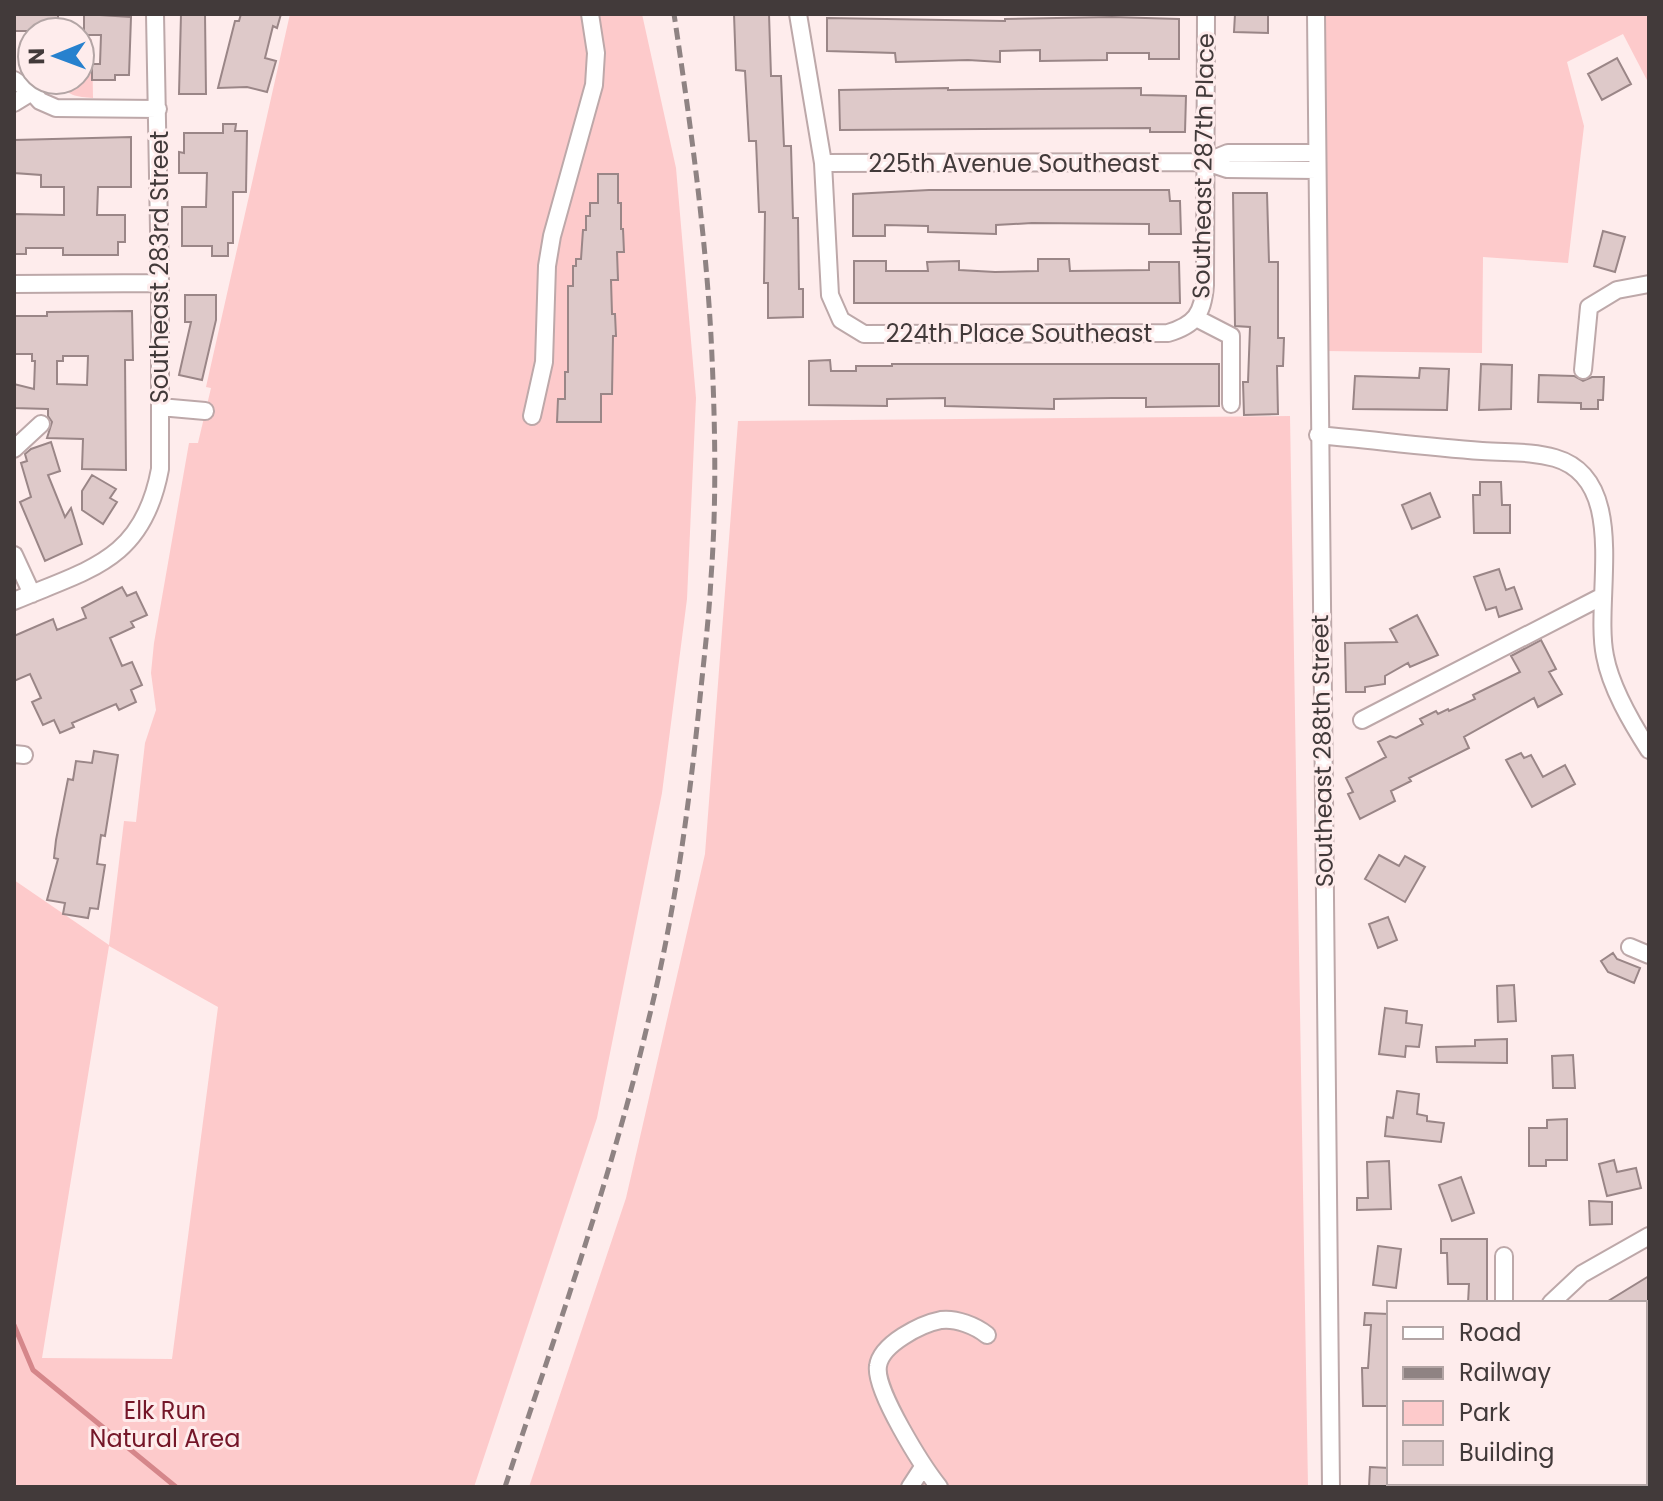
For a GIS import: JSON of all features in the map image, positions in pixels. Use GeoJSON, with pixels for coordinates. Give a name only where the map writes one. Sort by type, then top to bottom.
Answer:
{"type":"FeatureCollection","features":[{"type":"Feature","properties":{"kind":"street","name":"Southeast 283rd Street"},"geometry":{"type":"LineString","coordinates":[[32,594],[105,562],[135,536],[146,518],[160,469],[155,14]]}},
{"type":"Feature","properties":{"kind":"street"},"geometry":{"type":"LineString","coordinates":[[532,416],[544,362],[547,266],[552,236],[594,85],[596,53],[590,14]]}},
{"type":"Feature","properties":{"kind":"street"},"geometry":{"type":"LineString","coordinates":[[798,14],[823,163]]}},
{"type":"Feature","properties":{"kind":"street","name":"Southeast 287th Place"},"geometry":{"type":"LineString","coordinates":[[1196,318],[1205,285],[1206,14]]}},
{"type":"Feature","properties":{"kind":"street","name":"Southeast 288th Street"},"geometry":{"type":"LineString","coordinates":[[1316,14],[1331,1487]]}},
{"type":"Feature","properties":{"kind":"street"},"geometry":{"type":"LineString","coordinates":[[36,96],[56,108],[158,109]]}},
{"type":"Feature","properties":{"kind":"street","name":"225th Avenue Southeast"},"geometry":{"type":"LineString","coordinates":[[823,163],[1206,162],[1227,169],[1317,161]]}},
{"type":"Feature","properties":{"kind":"street","name":"224th Place Southeast"},"geometry":{"type":"LineString","coordinates":[[823,163],[830,295],[841,320],[864,334],[1168,333],[1185,328],[1196,318]]}},
{"type":"Feature","properties":{"kind":"street"},"geometry":{"type":"LineString","coordinates":[[14,284],[160,283]]}},
{"type":"Feature","properties":{"kind":"street"},"geometry":{"type":"LineString","coordinates":[[1583,370],[1589,307],[1617,290],[1649,284]]}},
{"type":"Feature","properties":{"kind":"street"},"geometry":{"type":"LineString","coordinates":[[1196,318],[1231,336],[1231,404]]}},
{"type":"Feature","properties":{"kind":"street"},"geometry":{"type":"LineString","coordinates":[[160,407],[205,411]]}},
{"type":"Feature","properties":{"kind":"street"},"geometry":{"type":"LineString","coordinates":[[14,449],[41,424]]}},
{"type":"Feature","properties":{"kind":"street"},"geometry":{"type":"LineString","coordinates":[[1318,435],[1554,457],[1571,464],[1589,481],[1604,519],[1602,628],[1605,659],[1623,704],[1649,750]]}},
{"type":"Feature","properties":{"kind":"street"},"geometry":{"type":"LineString","coordinates":[[14,555],[32,594],[14,601]]}},
{"type":"Feature","properties":{"kind":"street"},"geometry":{"type":"LineString","coordinates":[[1362,720],[1603,596]]}},
{"type":"Feature","properties":{"kind":"street"},"geometry":{"type":"LineString","coordinates":[[1630,947],[1649,955]]}},
{"type":"Feature","properties":{"kind":"street"},"geometry":{"type":"LineString","coordinates":[[1553,1301],[1582,1274],[1649,1236]]}},
{"type":"Feature","properties":{"kind":"street"},"geometry":{"type":"LineString","coordinates":[[1504,1256],[1504,1301]]}},
{"type":"Feature","properties":{"kind":"street"},"geometry":{"type":"LineString","coordinates":[[939,1487],[923,1467],[879,1382],[878,1366],[884,1350],[900,1338],[940,1320],[978,1328],[987,1335]]}},
{"type":"Feature","properties":{"kind":"street"},"geometry":{"type":"LineString","coordinates":[[910,1487],[923,1467]]}},
{"type":"Feature","properties":{"kind":"green space","name":"Elk Run Natural Area"},"geometry":{"type":"Polygon","coordinates":[[[290,14],[642,14],[676,168],[696,398],[687,599],[662,793],[597,1118],[474,1487],[14,1487],[14,880],[109,945],[124,821],[136,822],[145,743],[156,710],[151,673],[154,643],[189,443],[198,443],[211,388],[206,387],[290,14]],[[109,946],[42,1358],[172,1359],[218,1007],[109,946]]]}},
{"type":"Feature","properties":{"kind":"green space"},"geometry":{"type":"Polygon","coordinates":[[[1323,14],[1649,14],[1649,84],[1623,34],[1567,62],[1584,126],[1568,263],[1483,257],[1482,353],[1325,351],[1323,14]]]}},
{"type":"Feature","properties":{"kind":"green space"},"geometry":{"type":"Polygon","coordinates":[[[1290,416],[1308,1487],[529,1487],[626,1198],[705,854],[738,421],[1290,416]]]}},
{"type":"Feature","properties":{"kind":"building"},"geometry":{"type":"Polygon","coordinates":[[[14,14],[58,14],[16,16],[14,31],[14,14]]]}},
{"type":"Feature","properties":{"kind":"building"},"geometry":{"type":"Polygon","coordinates":[[[84,14],[131,17],[129,75],[115,75],[115,80],[96,80],[101,35],[96,35],[96,16],[84,14]]]}},
{"type":"Feature","properties":{"kind":"building"},"geometry":{"type":"Polygon","coordinates":[[[181,14],[205,14],[206,94],[179,94],[181,14]]]}},
{"type":"Feature","properties":{"kind":"building"},"geometry":{"type":"Polygon","coordinates":[[[241,14],[281,14],[277,28],[273,26],[265,58],[276,61],[267,92],[247,87],[218,88],[235,21],[239,21],[241,14]]]}},
{"type":"Feature","properties":{"kind":"building"},"geometry":{"type":"Polygon","coordinates":[[[734,14],[769,14],[771,76],[781,76],[784,146],[791,146],[793,218],[798,218],[799,289],[803,289],[803,317],[768,318],[768,283],[764,283],[765,212],[759,212],[756,141],[749,141],[745,71],[736,70],[734,14]]]}},
{"type":"Feature","properties":{"kind":"building"},"geometry":{"type":"Polygon","coordinates":[[[1235,14],[1268,14],[1268,33],[1234,32],[1235,14]]]}},
{"type":"Feature","properties":{"kind":"building"},"geometry":{"type":"Polygon","coordinates":[[[1112,17],[1179,19],[1179,59],[1149,59],[1149,53],[1107,53],[1107,60],[1040,61],[1040,50],[1000,51],[1000,62],[896,62],[895,53],[827,51],[827,18],[1005,21],[1112,17]]]}},
{"type":"Feature","properties":{"kind":"building"},"geometry":{"type":"Polygon","coordinates":[[[1617,58],[1631,84],[1602,100],[1588,74],[1617,58]]]}},
{"type":"Feature","properties":{"kind":"building"},"geometry":{"type":"Polygon","coordinates":[[[1141,88],[1141,95],[1186,96],[1185,132],[1150,132],[1150,128],[840,130],[839,90],[1141,88]]]}},
{"type":"Feature","properties":{"kind":"building"},"geometry":{"type":"Polygon","coordinates":[[[223,124],[236,124],[235,131],[247,131],[246,192],[233,192],[233,243],[228,243],[228,256],[212,256],[212,246],[182,246],[182,207],[206,207],[207,173],[179,173],[179,152],[184,153],[184,133],[223,133],[223,124]]]}},
{"type":"Feature","properties":{"kind":"building"},"geometry":{"type":"Polygon","coordinates":[[[131,137],[131,187],[98,187],[97,215],[125,215],[125,242],[118,242],[118,255],[63,255],[63,248],[26,248],[26,254],[14,254],[14,214],[64,215],[64,187],[41,187],[41,175],[14,173],[14,140],[131,137]]]}},
{"type":"Feature","properties":{"kind":"building"},"geometry":{"type":"Polygon","coordinates":[[[598,174],[618,174],[618,203],[621,203],[623,229],[624,252],[617,252],[618,280],[611,280],[616,336],[613,336],[612,394],[601,394],[601,422],[557,422],[558,399],[565,399],[565,372],[568,372],[568,286],[573,286],[576,259],[581,259],[583,230],[586,230],[586,216],[590,216],[590,203],[598,203],[598,174]]]}},
{"type":"Feature","properties":{"kind":"building"},"geometry":{"type":"Polygon","coordinates":[[[929,190],[1169,190],[1170,201],[1180,201],[1181,234],[1149,234],[1149,224],[1032,223],[996,225],[996,234],[928,232],[928,226],[885,225],[885,236],[853,236],[853,194],[929,190]]]}},
{"type":"Feature","properties":{"kind":"building"},"geometry":{"type":"Polygon","coordinates":[[[1233,193],[1267,193],[1269,262],[1278,262],[1278,338],[1284,338],[1283,366],[1277,366],[1278,414],[1244,415],[1243,382],[1248,382],[1250,327],[1235,326],[1233,193]]]}},
{"type":"Feature","properties":{"kind":"building"},"geometry":{"type":"Polygon","coordinates":[[[1603,231],[1625,237],[1615,272],[1594,266],[1603,231]]]}},
{"type":"Feature","properties":{"kind":"building"},"geometry":{"type":"Polygon","coordinates":[[[1038,259],[1069,259],[1070,271],[1149,270],[1149,262],[1179,262],[1180,303],[854,303],[854,261],[886,261],[886,271],[928,271],[927,262],[959,261],[959,270],[995,272],[1038,271],[1038,259]]]}},
{"type":"Feature","properties":{"kind":"building"},"geometry":{"type":"Polygon","coordinates":[[[185,295],[216,295],[216,320],[202,380],[179,375],[191,322],[185,322],[185,295]]]}},
{"type":"Feature","properties":{"kind":"building"},"geometry":{"type":"Polygon","coordinates":[[[132,311],[133,360],[125,360],[126,470],[82,469],[83,439],[47,438],[52,422],[48,409],[14,408],[14,384],[34,389],[35,361],[32,361],[32,354],[14,354],[14,316],[47,316],[47,312],[132,311]],[[63,356],[63,361],[57,361],[57,384],[87,385],[88,356],[63,356]]]}},
{"type":"Feature","properties":{"kind":"building"},"geometry":{"type":"Polygon","coordinates":[[[830,360],[831,371],[856,371],[856,366],[892,364],[1219,364],[1219,406],[1146,407],[1146,398],[1054,399],[1054,409],[945,406],[945,398],[887,399],[887,406],[809,405],[809,361],[830,360]]]}},
{"type":"Feature","properties":{"kind":"building"},"geometry":{"type":"Polygon","coordinates":[[[1481,364],[1512,365],[1511,409],[1479,410],[1481,364]]]}},
{"type":"Feature","properties":{"kind":"building"},"geometry":{"type":"Polygon","coordinates":[[[1420,368],[1449,369],[1447,410],[1353,409],[1355,376],[1419,378],[1420,368]]]}},
{"type":"Feature","properties":{"kind":"building"},"geometry":{"type":"Polygon","coordinates":[[[1539,375],[1574,376],[1583,381],[1604,377],[1603,400],[1598,400],[1598,409],[1581,409],[1581,403],[1538,402],[1539,375]]]}},
{"type":"Feature","properties":{"kind":"building"},"geometry":{"type":"Polygon","coordinates":[[[51,442],[60,471],[48,475],[65,517],[71,508],[82,544],[45,561],[20,502],[31,497],[21,463],[27,461],[25,454],[31,449],[51,442]]]}},
{"type":"Feature","properties":{"kind":"building"},"geometry":{"type":"Polygon","coordinates":[[[92,475],[116,489],[110,498],[117,502],[103,524],[82,510],[82,491],[92,475]]]}},
{"type":"Feature","properties":{"kind":"building"},"geometry":{"type":"Polygon","coordinates":[[[1480,482],[1501,482],[1502,505],[1510,505],[1510,533],[1474,533],[1473,495],[1480,495],[1480,482]]]}},
{"type":"Feature","properties":{"kind":"building"},"geometry":{"type":"Polygon","coordinates":[[[1430,493],[1440,517],[1412,529],[1402,505],[1430,493]]]}},
{"type":"Feature","properties":{"kind":"building"},"geometry":{"type":"Polygon","coordinates":[[[1499,569],[1506,590],[1514,587],[1522,609],[1499,617],[1496,607],[1486,610],[1474,577],[1499,569]]]}},
{"type":"Feature","properties":{"kind":"building"},"geometry":{"type":"Polygon","coordinates":[[[122,587],[127,596],[136,592],[147,615],[131,622],[134,627],[110,638],[122,666],[132,662],[142,685],[131,690],[136,702],[119,710],[116,704],[72,723],[74,727],[60,733],[54,720],[43,725],[32,702],[41,698],[30,674],[14,681],[14,636],[53,619],[57,630],[86,618],[82,608],[122,587]]]}},
{"type":"Feature","properties":{"kind":"building"},"geometry":{"type":"Polygon","coordinates":[[[1417,615],[1438,655],[1410,667],[1408,663],[1385,676],[1385,684],[1365,687],[1365,692],[1346,692],[1345,643],[1397,642],[1390,629],[1417,615]]]}},
{"type":"Feature","properties":{"kind":"building"},"geometry":{"type":"Polygon","coordinates":[[[1541,640],[1556,669],[1549,672],[1562,694],[1538,707],[1534,698],[1464,737],[1469,748],[1409,778],[1411,781],[1391,791],[1395,801],[1360,819],[1348,794],[1353,792],[1346,778],[1386,757],[1378,742],[1390,736],[1396,738],[1423,724],[1420,719],[1475,699],[1473,695],[1520,672],[1511,656],[1541,640]]]}},
{"type":"Feature","properties":{"kind":"building"},"geometry":{"type":"Polygon","coordinates":[[[94,751],[118,755],[105,836],[101,835],[97,864],[105,865],[98,909],[90,908],[88,918],[63,914],[65,903],[47,900],[58,859],[54,858],[56,840],[68,779],[73,780],[76,761],[92,763],[94,751]]]}},
{"type":"Feature","properties":{"kind":"building"},"geometry":{"type":"Polygon","coordinates":[[[1521,753],[1524,758],[1531,755],[1543,777],[1565,765],[1575,784],[1532,807],[1506,760],[1521,753]]]}},
{"type":"Feature","properties":{"kind":"building"},"geometry":{"type":"Polygon","coordinates":[[[1379,855],[1399,866],[1405,856],[1425,867],[1405,902],[1365,879],[1379,855]]]}},
{"type":"Feature","properties":{"kind":"building"},"geometry":{"type":"Polygon","coordinates":[[[1388,917],[1397,940],[1378,948],[1369,924],[1388,917]]]}},
{"type":"Feature","properties":{"kind":"building"},"geometry":{"type":"Polygon","coordinates":[[[1613,953],[1617,959],[1640,968],[1634,983],[1608,972],[1601,961],[1613,953]]]}},
{"type":"Feature","properties":{"kind":"building"},"geometry":{"type":"Polygon","coordinates":[[[1514,985],[1516,1021],[1498,1022],[1497,986],[1514,985]]]}},
{"type":"Feature","properties":{"kind":"building"},"geometry":{"type":"Polygon","coordinates":[[[1385,1008],[1407,1011],[1406,1023],[1422,1025],[1419,1047],[1406,1046],[1405,1057],[1379,1054],[1385,1008]]]}},
{"type":"Feature","properties":{"kind":"building"},"geometry":{"type":"Polygon","coordinates":[[[1507,1039],[1507,1063],[1437,1062],[1436,1047],[1475,1046],[1475,1040],[1507,1039]]]}},
{"type":"Feature","properties":{"kind":"building"},"geometry":{"type":"Polygon","coordinates":[[[1573,1055],[1575,1088],[1553,1088],[1552,1056],[1573,1055]]]}},
{"type":"Feature","properties":{"kind":"building"},"geometry":{"type":"Polygon","coordinates":[[[1397,1091],[1419,1094],[1417,1114],[1427,1116],[1427,1121],[1444,1123],[1441,1142],[1385,1136],[1387,1117],[1393,1118],[1397,1091]]]}},
{"type":"Feature","properties":{"kind":"building"},"geometry":{"type":"Polygon","coordinates":[[[1567,1119],[1567,1160],[1546,1160],[1546,1166],[1529,1166],[1529,1128],[1547,1128],[1547,1120],[1567,1119]]]}},
{"type":"Feature","properties":{"kind":"building"},"geometry":{"type":"Polygon","coordinates":[[[1614,1160],[1617,1172],[1636,1168],[1641,1188],[1607,1196],[1599,1164],[1614,1160]]]}},
{"type":"Feature","properties":{"kind":"building"},"geometry":{"type":"Polygon","coordinates":[[[1389,1161],[1391,1209],[1357,1210],[1357,1198],[1368,1198],[1367,1162],[1389,1161]]]}},
{"type":"Feature","properties":{"kind":"building"},"geometry":{"type":"Polygon","coordinates":[[[1461,1177],[1474,1213],[1452,1221],[1439,1185],[1461,1177]]]}},
{"type":"Feature","properties":{"kind":"building"},"geometry":{"type":"Polygon","coordinates":[[[1589,1201],[1612,1202],[1612,1224],[1590,1225],[1589,1201]]]}},
{"type":"Feature","properties":{"kind":"building"},"geometry":{"type":"Polygon","coordinates":[[[1441,1239],[1487,1239],[1487,1301],[1468,1301],[1469,1284],[1448,1284],[1447,1253],[1441,1253],[1441,1239]]]}},
{"type":"Feature","properties":{"kind":"building"},"geometry":{"type":"Polygon","coordinates":[[[1378,1246],[1401,1249],[1396,1288],[1373,1285],[1378,1246]]]}},
{"type":"Feature","properties":{"kind":"building"},"geometry":{"type":"Polygon","coordinates":[[[1649,1276],[1649,1303],[1608,1301],[1649,1276]]]}},
{"type":"Feature","properties":{"kind":"building"},"geometry":{"type":"Polygon","coordinates":[[[1365,1313],[1387,1314],[1387,1406],[1363,1406],[1362,1368],[1368,1368],[1371,1325],[1364,1325],[1365,1313]]]}},
{"type":"Feature","properties":{"kind":"building"},"geometry":{"type":"Polygon","coordinates":[[[1370,1467],[1387,1468],[1389,1487],[1369,1487],[1370,1467]]]}},
{"type":"Feature","properties":{"kind":"waterway"},"geometry":{"type":"LineString","coordinates":[[14,1325],[33,1370],[176,1487]]}},
{"type":"Feature","properties":{"kind":"railway"},"geometry":{"type":"LineString","coordinates":[[505,1487],[582,1254],[634,1077],[674,899],[696,738],[713,548],[714,396],[701,215],[674,14]]}}]}
